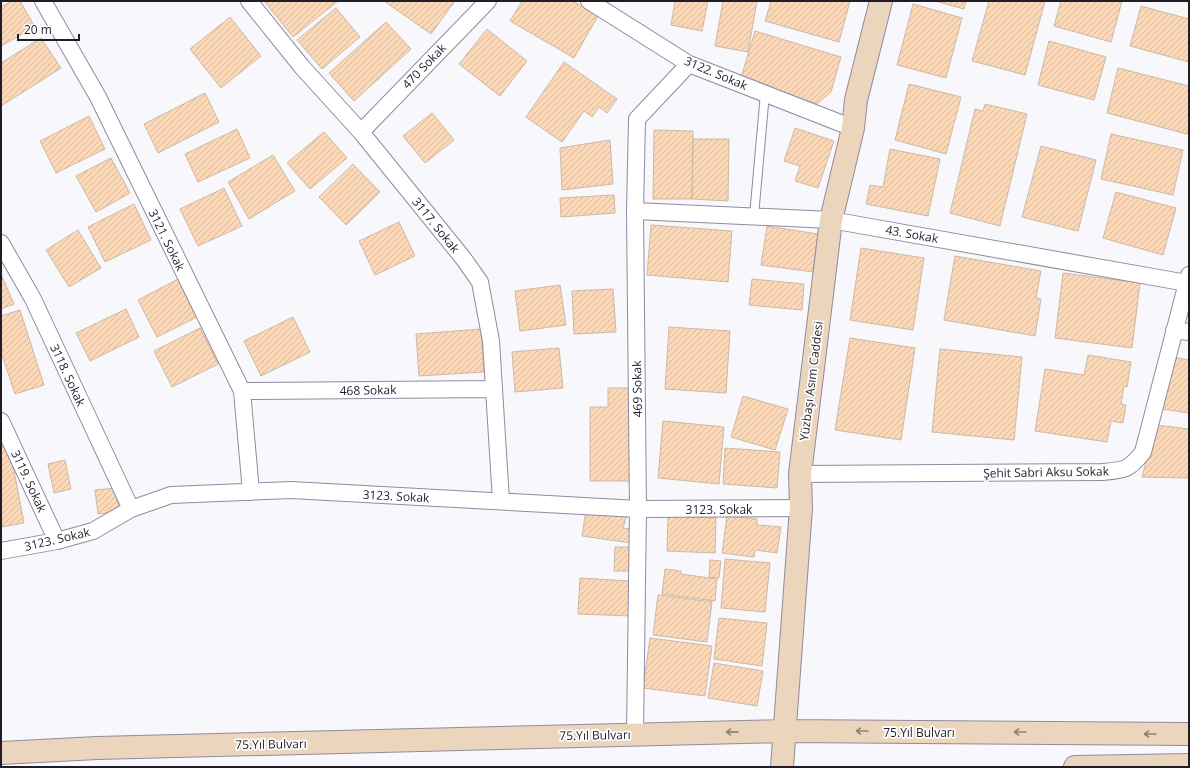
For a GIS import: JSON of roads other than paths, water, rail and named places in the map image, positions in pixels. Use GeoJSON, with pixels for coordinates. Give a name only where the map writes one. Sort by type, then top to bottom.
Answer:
{"type":"FeatureCollection","features":[{"type":"Feature","properties":{"kind":"main road","name":"Yüzbaşı Asım Caddesi"},"geometry":{"type":"LineString","coordinates":[[782,767],[786,731],[801,508],[800,474],[831,220],[853,128],[856,100],[881,1]]}},
{"type":"Feature","properties":{"kind":"main road","name":"75.Yıl Bulvarı"},"geometry":{"type":"LineString","coordinates":[[1,753],[113,748],[786,731],[1189,734]]}},
{"type":"Feature","properties":{"kind":"main road"},"geometry":{"type":"LineString","coordinates":[[1075,767],[1189,765]]}},
{"type":"Feature","properties":{"kind":"street","name":"3121. Sokak"},"geometry":{"type":"LineString","coordinates":[[43,1],[98,97],[242,391],[251,492]]}},
{"type":"Feature","properties":{"kind":"street","name":"3117. Sokak"},"geometry":{"type":"LineString","coordinates":[[249,1],[302,67],[361,132],[463,258],[480,282],[491,341],[501,501]]}},
{"type":"Feature","properties":{"kind":"street","name":"470 Sokak"},"geometry":{"type":"LineString","coordinates":[[361,132],[488,1]]}},
{"type":"Feature","properties":{"kind":"street","name":"3122. Sokak"},"geometry":{"type":"LineString","coordinates":[[589,1],[689,64],[853,128]]}},
{"type":"Feature","properties":{"kind":"street","name":"469 Sokak"},"geometry":{"type":"LineString","coordinates":[[634,734],[638,509],[635,211],[637,119],[689,64]]}},
{"type":"Feature","properties":{"kind":"street","name":"43. Sokak"},"geometry":{"type":"LineString","coordinates":[[635,211],[831,220],[1188,279],[1182,331]]}},
{"type":"Feature","properties":{"kind":"street","name":"3118. Sokak"},"geometry":{"type":"LineString","coordinates":[[1,243],[33,299],[131,509]]}},
{"type":"Feature","properties":{"kind":"street","name":"Şehit Sabri Aksu Sokak"},"geometry":{"type":"LineString","coordinates":[[800,474],[1087,472],[1125,470],[1134,464],[1143,452],[1182,331]]}},
{"type":"Feature","properties":{"kind":"street","name":"468 Sokak"},"geometry":{"type":"LineString","coordinates":[[242,391],[494,389]]}},
{"type":"Feature","properties":{"kind":"street","name":"3119. Sokak"},"geometry":{"type":"LineString","coordinates":[[1,422],[57,541]]}},
{"type":"Feature","properties":{"kind":"street","name":"3123. Sokak"},"geometry":{"type":"LineString","coordinates":[[1,551],[57,541],[93,532],[131,509],[171,495],[291,490],[638,509],[801,508]]}},
{"type":"Feature","properties":{"kind":"lane"},"geometry":{"type":"LineString","coordinates":[[754,216],[765,93]]}}]}
